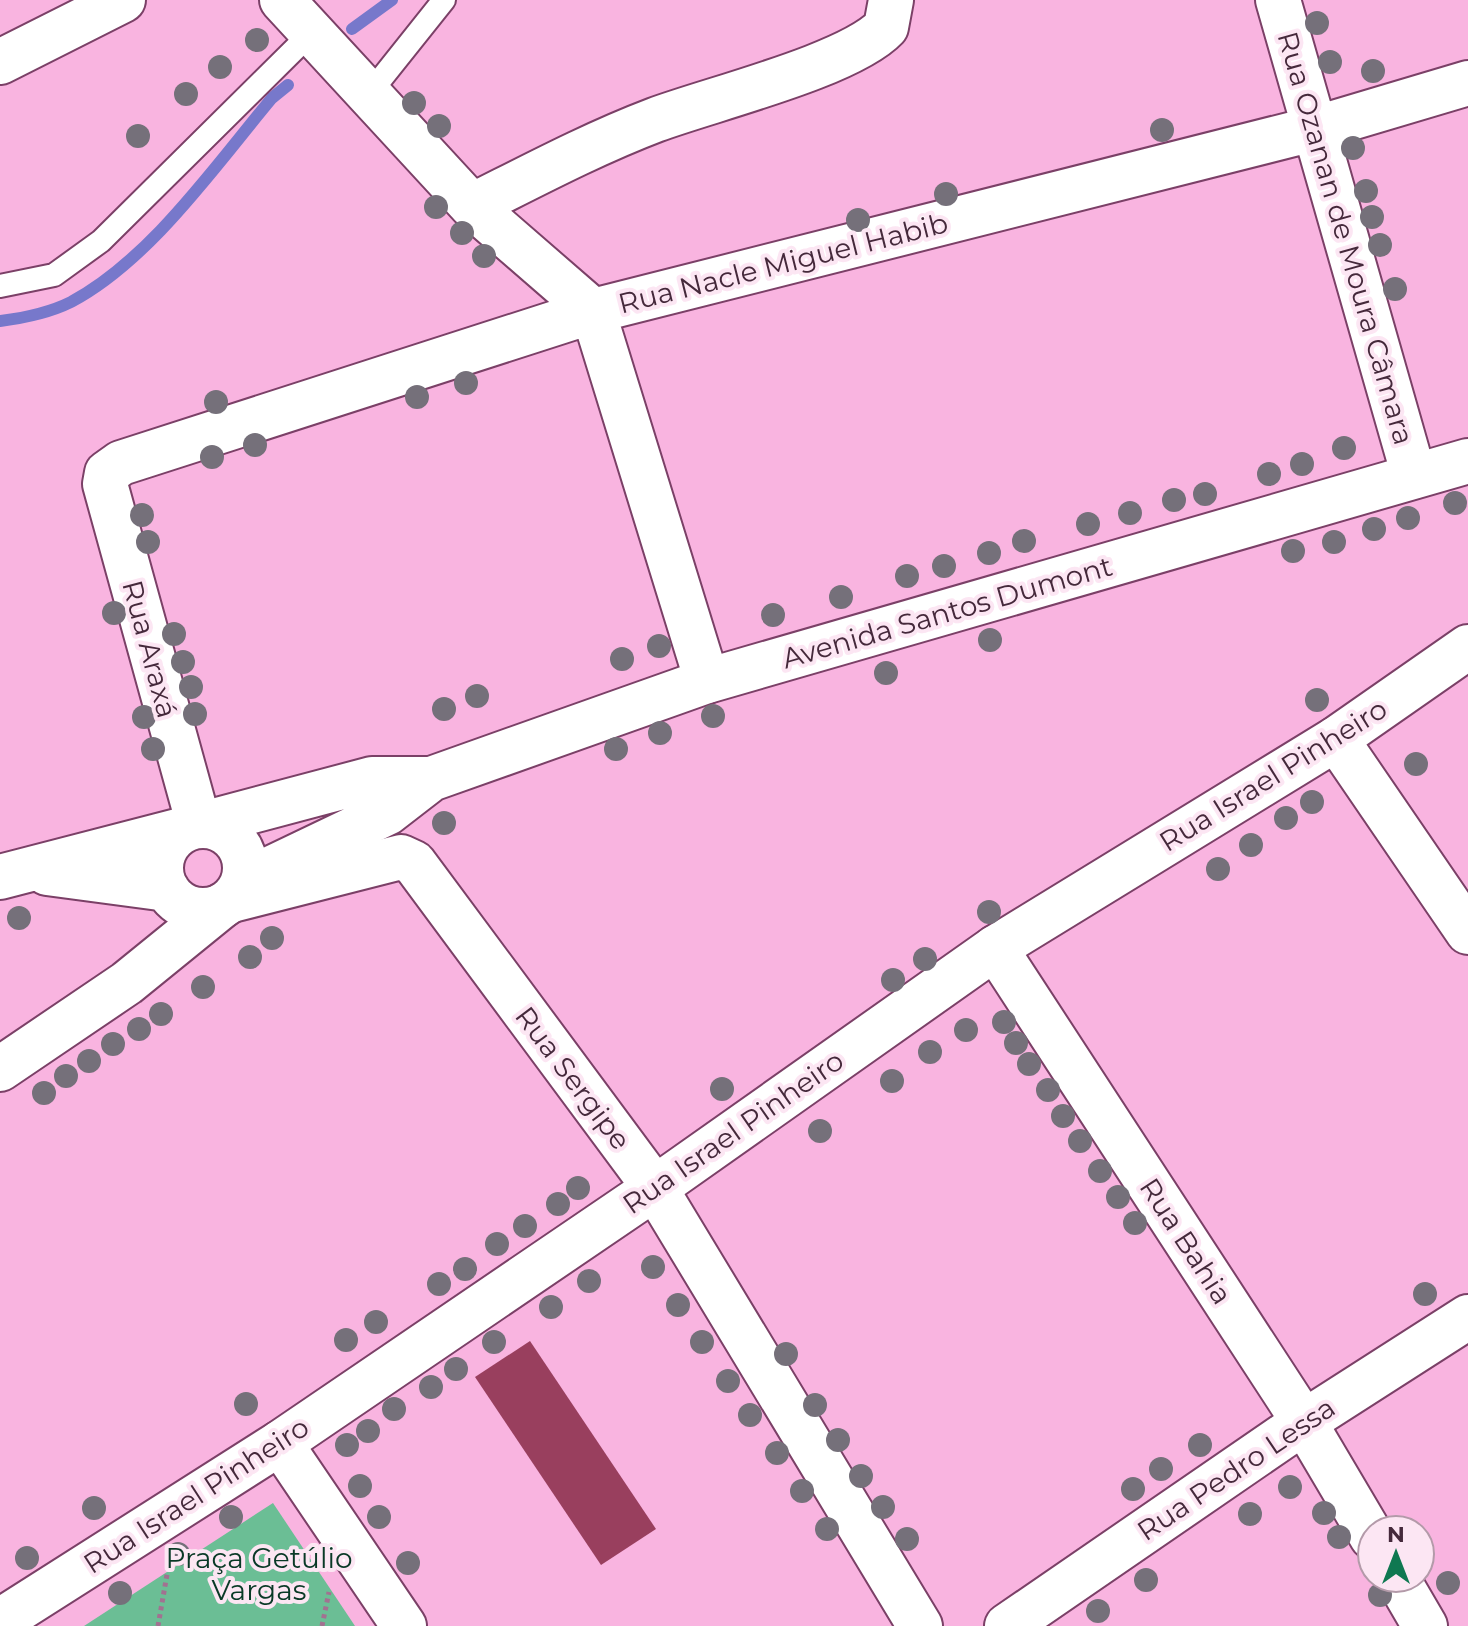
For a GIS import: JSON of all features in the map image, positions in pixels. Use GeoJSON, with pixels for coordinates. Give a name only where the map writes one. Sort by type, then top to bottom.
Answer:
{"type":"FeatureCollection","features":[{"type":"Feature","properties":{"kind":"street"},"geometry":{"type":"LineString","coordinates":[[5,61],[123,0]]}},
{"type":"Feature","properties":{"kind":"street"},"geometry":{"type":"LineString","coordinates":[[282,0],[472,206],[593,311],[707,681]]}},
{"type":"Feature","properties":{"kind":"street"},"geometry":{"type":"LineString","coordinates":[[472,206],[586,149],[655,120],[788,75],[870,41],[886,27],[891,0]]}},
{"type":"Feature","properties":{"kind":"street","name":"Rua Ozanan de Moura Câmara"},"geometry":{"type":"LineString","coordinates":[[1278,0],[1414,476]]}},
{"type":"Feature","properties":{"kind":"street","name":"Rua Nacle Miguel Habib"},"geometry":{"type":"LineString","coordinates":[[107,473],[121,463],[593,311],[1317,128],[1468,83]]}},
{"type":"Feature","properties":{"kind":"street","name":"Avenida Santos Dumont"},"geometry":{"type":"LineString","coordinates":[[12,874],[209,896],[387,813],[431,779],[707,681],[1468,461]]}},
{"type":"Feature","properties":{"kind":"street","name":"Rua Araxá"},"geometry":{"type":"LineString","coordinates":[[107,473],[105,484],[194,826]]}},
{"type":"Feature","properties":{"kind":"street","name":"Rua Israel Pinheiro"},"geometry":{"type":"LineString","coordinates":[[0,1621],[280,1443],[655,1188],[995,948],[1336,739],[1468,647]]}},
{"type":"Feature","properties":{"kind":"street"},"geometry":{"type":"LineString","coordinates":[[1336,739],[1468,932]]}},
{"type":"Feature","properties":{"kind":"street","name":"Avenida Santos Dumont"},"geometry":{"type":"LineString","coordinates":[[12,874],[372,779],[431,779]]}},
{"type":"Feature","properties":{"kind":"street"},"geometry":{"type":"LineString","coordinates":[[0,1069],[127,983],[245,861],[237,841],[220,829],[194,826],[179,832],[165,848],[161,869],[209,896]]}},
{"type":"Feature","properties":{"kind":"street","name":"Rua Sergipe"},"geometry":{"type":"LineString","coordinates":[[209,896],[408,857],[655,1188],[920,1626]]}},
{"type":"Feature","properties":{"kind":"street","name":"Rua Bahia"},"geometry":{"type":"LineString","coordinates":[[995,948],[1304,1422],[1358,1514]]}},
{"type":"Feature","properties":{"kind":"street","name":"Rua Pedro Lessa"},"geometry":{"type":"LineString","coordinates":[[1007,1626],[1304,1422],[1468,1317]]}},
{"type":"Feature","properties":{"kind":"street"},"geometry":{"type":"LineString","coordinates":[[280,1443],[404,1626]]}},
{"type":"Feature","properties":{"kind":"street"},"geometry":{"type":"LineString","coordinates":[[1406,1594],[1425,1626]]}},
{"type":"Feature","properties":{"kind":"lane"},"geometry":{"type":"LineString","coordinates":[[369,94],[444,0]]}},
{"type":"Feature","properties":{"kind":"lane"},"geometry":{"type":"LineString","coordinates":[[0,286],[54,275],[101,241],[312,32]]}},
{"type":"Feature","properties":{"kind":"path"},"geometry":{"type":"LineString","coordinates":[[322,1626],[330,1586]]}},
{"type":"Feature","properties":{"kind":"green space","name":"Praça Getúlio Vargas"},"geometry":{"type":"Polygon","coordinates":[[[273,1503],[355,1626],[84,1626],[273,1503]]]}},
{"type":"Feature","properties":{"kind":"building"},"geometry":{"type":"Polygon","coordinates":[[[530,1341],[656,1529],[601,1565],[475,1377],[530,1341]]]}},
{"type":"Feature","properties":{"kind":"waterway"},"geometry":{"type":"LineString","coordinates":[[352,29],[392,0]]}},
{"type":"Feature","properties":{"kind":"waterway"},"geometry":{"type":"LineString","coordinates":[[0,321],[36,314],[71,302],[128,262],[180,210],[272,98],[288,85]]}}]}
